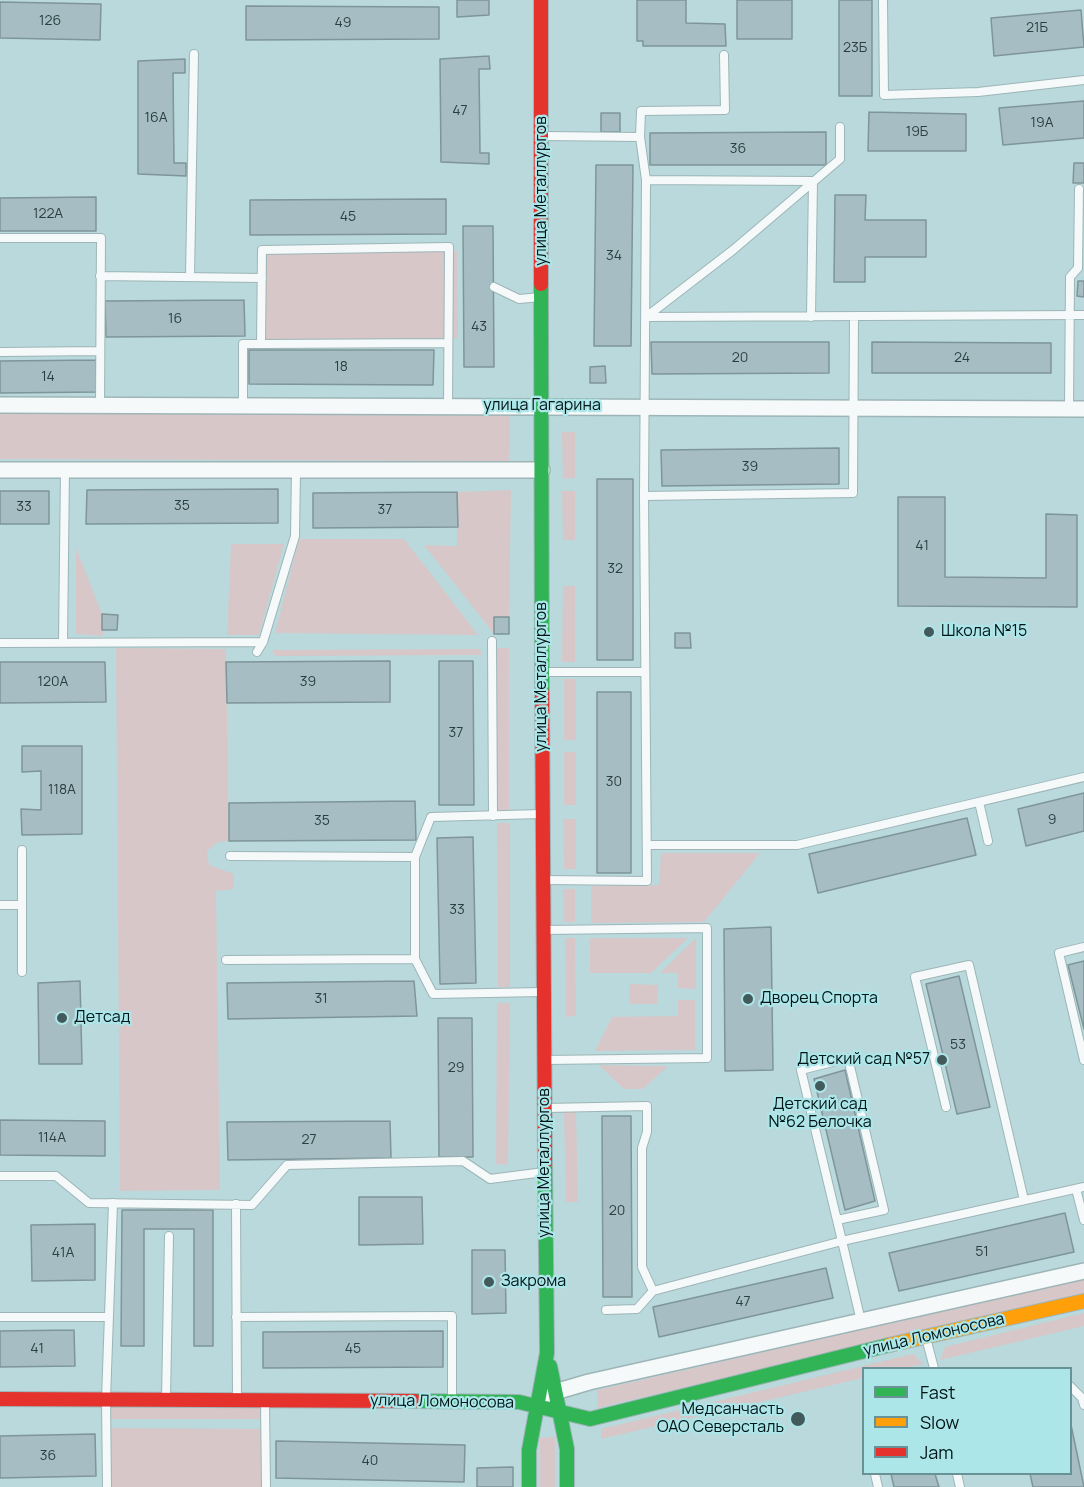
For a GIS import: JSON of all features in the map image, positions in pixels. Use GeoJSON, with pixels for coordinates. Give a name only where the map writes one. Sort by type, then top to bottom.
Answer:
{"type":"FeatureCollection","features":[{"type":"Feature","properties":{"kind":"street","name":"улица Металлургов"},"geometry":{"type":"LineString","coordinates":[[529,1487],[529,1450],[547,1353],[542,930],[541,0]]}},
{"type":"Feature","properties":{"kind":"street","name":"улица Гагарина"},"geometry":{"type":"LineString","coordinates":[[0,405],[1076,409]]}},
{"type":"Feature","properties":{"kind":"street"},"geometry":{"type":"LineString","coordinates":[[0,470],[542,470]]}},
{"type":"Feature","properties":{"kind":"street","name":"улица Ломоносова"},"geometry":{"type":"LineString","coordinates":[[539,1401],[556,1392],[589,1382],[1084,1271]]}},
{"type":"Feature","properties":{"kind":"street","name":"улица Ломоносова"},"geometry":{"type":"LineString","coordinates":[[539,1401],[560,1413],[590,1419],[925,1336],[1084,1301]]}},
{"type":"Feature","properties":{"kind":"street","name":"улица Металлургов"},"geometry":{"type":"LineString","coordinates":[[547,1353],[567,1449],[567,1487]]}},
{"type":"Feature","properties":{"kind":"street","name":"улица Ломоносова"},"geometry":{"type":"LineString","coordinates":[[0,1399],[519,1402]]}},
{"type":"Feature","properties":{"kind":"street"},"geometry":{"type":"LineString","coordinates":[[519,1402],[539,1401]]}},
{"type":"Feature","properties":{"kind":"lane"},"geometry":{"type":"LineString","coordinates":[[883,0],[884,95],[978,92],[1084,80]]}},
{"type":"Feature","properties":{"kind":"lane"},"geometry":{"type":"LineString","coordinates":[[190,277],[194,54]]}},
{"type":"Feature","properties":{"kind":"lane"},"geometry":{"type":"LineString","coordinates":[[542,880],[647,881],[644,496],[646,180],[639,137],[641,111],[725,110],[724,55]]}},
{"type":"Feature","properties":{"kind":"lane"},"geometry":{"type":"LineString","coordinates":[[646,317],[733,250],[840,159],[840,127]]}},
{"type":"Feature","properties":{"kind":"lane"},"geometry":{"type":"LineString","coordinates":[[542,136],[639,137]]}},
{"type":"Feature","properties":{"kind":"lane"},"geometry":{"type":"LineString","coordinates":[[646,180],[813,181]]}},
{"type":"Feature","properties":{"kind":"lane"},"geometry":{"type":"LineString","coordinates":[[811,316],[813,181]]}},
{"type":"Feature","properties":{"kind":"lane"},"geometry":{"type":"LineString","coordinates":[[1076,409],[1069,315],[1070,277],[1078,268],[1079,189]]}},
{"type":"Feature","properties":{"kind":"lane"},"geometry":{"type":"LineString","coordinates":[[0,238],[101,238],[100,405]]}},
{"type":"Feature","properties":{"kind":"lane"},"geometry":{"type":"LineString","coordinates":[[261,344],[262,250],[449,247],[448,406]]}},
{"type":"Feature","properties":{"kind":"lane"},"geometry":{"type":"LineString","coordinates":[[100,276],[262,278]]}},
{"type":"Feature","properties":{"kind":"lane"},"geometry":{"type":"LineString","coordinates":[[494,287],[519,298],[543,297]]}},
{"type":"Feature","properties":{"kind":"lane"},"geometry":{"type":"LineString","coordinates":[[646,317],[854,318],[1084,315]]}},
{"type":"Feature","properties":{"kind":"lane"},"geometry":{"type":"LineString","coordinates":[[644,496],[853,493],[854,318]]}},
{"type":"Feature","properties":{"kind":"lane"},"geometry":{"type":"LineString","coordinates":[[243,405],[243,344],[447,344]]}},
{"type":"Feature","properties":{"kind":"lane"},"geometry":{"type":"LineString","coordinates":[[0,351],[100,351]]}},
{"type":"Feature","properties":{"kind":"lane"},"geometry":{"type":"LineString","coordinates":[[63,642],[64,469]]}},
{"type":"Feature","properties":{"kind":"lane"},"geometry":{"type":"LineString","coordinates":[[257,652],[263,642],[295,536],[296,471]]}},
{"type":"Feature","properties":{"kind":"lane"},"geometry":{"type":"LineString","coordinates":[[492,641],[493,816]]}},
{"type":"Feature","properties":{"kind":"lane"},"geometry":{"type":"LineString","coordinates":[[0,643],[263,642]]}},
{"type":"Feature","properties":{"kind":"lane"},"geometry":{"type":"LineString","coordinates":[[541,672],[645,672]]}},
{"type":"Feature","properties":{"kind":"lane"},"geometry":{"type":"LineString","coordinates":[[647,844],[797,845],[1084,777]]}},
{"type":"Feature","properties":{"kind":"lane"},"geometry":{"type":"LineString","coordinates":[[979,802],[988,841]]}},
{"type":"Feature","properties":{"kind":"lane"},"geometry":{"type":"LineString","coordinates":[[542,814],[431,817],[415,857],[415,959],[433,994],[544,992]]}},
{"type":"Feature","properties":{"kind":"lane"},"geometry":{"type":"LineString","coordinates":[[22,850],[22,972]]}},
{"type":"Feature","properties":{"kind":"lane"},"geometry":{"type":"LineString","coordinates":[[230,856],[415,857]]}},
{"type":"Feature","properties":{"kind":"lane"},"geometry":{"type":"LineString","coordinates":[[0,905],[21,904]]}},
{"type":"Feature","properties":{"kind":"lane"},"geometry":{"type":"LineString","coordinates":[[542,930],[707,928],[708,1058],[543,1060]]}},
{"type":"Feature","properties":{"kind":"lane"},"geometry":{"type":"LineString","coordinates":[[1084,947],[1059,953],[1084,1060]]}},
{"type":"Feature","properties":{"kind":"lane"},"geometry":{"type":"LineString","coordinates":[[226,960],[415,959]]}},
{"type":"Feature","properties":{"kind":"lane"},"geometry":{"type":"LineString","coordinates":[[946,1107],[915,977],[969,965],[1024,1200]]}},
{"type":"Feature","properties":{"kind":"lane"},"geometry":{"type":"LineString","coordinates":[[837,1220],[884,1210],[848,1058],[801,1070],[861,1321]]}},
{"type":"Feature","properties":{"kind":"lane"},"geometry":{"type":"LineString","coordinates":[[545,1108],[647,1106],[647,1132],[642,1148],[642,1267],[653,1291]]}},
{"type":"Feature","properties":{"kind":"lane"},"geometry":{"type":"LineString","coordinates":[[0,1176],[56,1176],[89,1203],[252,1205],[287,1165],[464,1161],[490,1179],[545,1172]]}},
{"type":"Feature","properties":{"kind":"lane"},"geometry":{"type":"LineString","coordinates":[[606,1310],[636,1309],[653,1291],[842,1241],[1080,1188],[1084,1220]]}},
{"type":"Feature","properties":{"kind":"lane"},"geometry":{"type":"LineString","coordinates":[[106,1487],[106,1399],[112,1203]]}},
{"type":"Feature","properties":{"kind":"lane"},"geometry":{"type":"LineString","coordinates":[[236,1204],[237,1400]]}},
{"type":"Feature","properties":{"kind":"lane"},"geometry":{"type":"LineString","coordinates":[[166,1400],[168,1236]]}},
{"type":"Feature","properties":{"kind":"lane"},"geometry":{"type":"LineString","coordinates":[[236,1317],[453,1316],[452,1401]]}},
{"type":"Feature","properties":{"kind":"lane"},"geometry":{"type":"LineString","coordinates":[[0,1317],[108,1317]]}},
{"type":"Feature","properties":{"kind":"lane"},"geometry":{"type":"LineString","coordinates":[[925,1336],[934,1367]]}},
{"type":"Feature","properties":{"kind":"lane"},"geometry":{"type":"LineString","coordinates":[[1072,1387],[1082,1398],[1084,1405]]}},
{"type":"Feature","properties":{"kind":"lane"},"geometry":{"type":"LineString","coordinates":[[265,1400],[266,1487]]}},
{"type":"Feature","properties":{"kind":"shaded area"},"geometry":{"type":"Polygon","coordinates":[[[457,251],[458,338],[264,340],[265,253],[457,251]]]}},
{"type":"Feature","properties":{"kind":"shaded area"},"geometry":{"type":"Polygon","coordinates":[[[0,413],[510,414],[509,461],[0,459],[0,413]]]}},
{"type":"Feature","properties":{"kind":"shaded area"},"geometry":{"type":"Polygon","coordinates":[[[562,432],[575,432],[575,478],[563,479],[562,432]]]}},
{"type":"Feature","properties":{"kind":"shaded area"},"geometry":{"type":"Polygon","coordinates":[[[511,490],[509,617],[494,617],[494,634],[424,545],[457,546],[457,492],[511,490]]]}},
{"type":"Feature","properties":{"kind":"shaded area"},"geometry":{"type":"Polygon","coordinates":[[[562,491],[575,491],[575,540],[563,540],[562,491]]]}},
{"type":"Feature","properties":{"kind":"shaded area"},"geometry":{"type":"Polygon","coordinates":[[[299,539],[404,539],[478,635],[275,633],[299,539]]]}},
{"type":"Feature","properties":{"kind":"shaded area"},"geometry":{"type":"Polygon","coordinates":[[[231,544],[284,544],[259,635],[227,635],[231,544]]]}},
{"type":"Feature","properties":{"kind":"shaded area"},"geometry":{"type":"Polygon","coordinates":[[[76,548],[102,614],[103,636],[76,634],[76,548]]]}},
{"type":"Feature","properties":{"kind":"shaded area"},"geometry":{"type":"Polygon","coordinates":[[[563,586],[575,586],[575,662],[562,662],[563,586]]]}},
{"type":"Feature","properties":{"kind":"shaded area"},"geometry":{"type":"Polygon","coordinates":[[[116,648],[226,649],[229,841],[218,842],[207,851],[209,865],[234,874],[234,889],[216,891],[220,1190],[120,1191],[116,648]]]}},
{"type":"Feature","properties":{"kind":"shaded area"},"geometry":{"type":"Polygon","coordinates":[[[497,648],[509,648],[509,810],[497,810],[497,648]]]}},
{"type":"Feature","properties":{"kind":"shaded area"},"geometry":{"type":"Polygon","coordinates":[[[480,649],[482,655],[275,656],[272,650],[480,649]]]}},
{"type":"Feature","properties":{"kind":"shaded area"},"geometry":{"type":"Polygon","coordinates":[[[564,679],[576,679],[576,740],[564,740],[564,679]]]}},
{"type":"Feature","properties":{"kind":"shaded area"},"geometry":{"type":"Polygon","coordinates":[[[564,752],[576,752],[576,805],[564,805],[564,752]]]}},
{"type":"Feature","properties":{"kind":"shaded area"},"geometry":{"type":"Polygon","coordinates":[[[563,819],[576,819],[576,869],[564,869],[563,819]]]}},
{"type":"Feature","properties":{"kind":"shaded area"},"geometry":{"type":"Polygon","coordinates":[[[497,823],[510,823],[510,987],[498,987],[497,823]]]}},
{"type":"Feature","properties":{"kind":"shaded area"},"geometry":{"type":"Polygon","coordinates":[[[661,853],[760,853],[704,922],[591,923],[591,886],[659,885],[661,853]]]}},
{"type":"Feature","properties":{"kind":"shaded area"},"geometry":{"type":"Polygon","coordinates":[[[563,889],[575,889],[575,922],[563,922],[563,889]]]}},
{"type":"Feature","properties":{"kind":"shaded area"},"geometry":{"type":"Polygon","coordinates":[[[565,938],[575,938],[576,1016],[566,1017],[565,938]]]}},
{"type":"Feature","properties":{"kind":"shaded area"},"geometry":{"type":"Polygon","coordinates":[[[590,938],[688,938],[651,973],[590,973],[590,938]]]}},
{"type":"Feature","properties":{"kind":"shaded area"},"geometry":{"type":"Polygon","coordinates":[[[696,938],[696,989],[678,988],[677,973],[660,973],[696,938]]]}},
{"type":"Feature","properties":{"kind":"shaded area"},"geometry":{"type":"Polygon","coordinates":[[[629,984],[658,985],[657,1004],[629,1004],[629,984]]]}},
{"type":"Feature","properties":{"kind":"shaded area"},"geometry":{"type":"Polygon","coordinates":[[[678,1000],[695,1000],[695,1050],[595,1051],[612,1017],[678,1016],[678,1000]]]}},
{"type":"Feature","properties":{"kind":"shaded area"},"geometry":{"type":"Polygon","coordinates":[[[497,1003],[510,1003],[508,1165],[496,1164],[497,1003]]]}},
{"type":"Feature","properties":{"kind":"shaded area"},"geometry":{"type":"Polygon","coordinates":[[[599,1065],[668,1066],[643,1089],[624,1089],[599,1065]]]}},
{"type":"Feature","properties":{"kind":"shaded area"},"geometry":{"type":"Polygon","coordinates":[[[564,1112],[576,1112],[578,1202],[566,1202],[564,1112]]]}},
{"type":"Feature","properties":{"kind":"shaded area"},"geometry":{"type":"Polygon","coordinates":[[[1084,1279],[1084,1293],[597,1408],[597,1390],[1084,1279]]]}},
{"type":"Feature","properties":{"kind":"shaded area"},"geometry":{"type":"Polygon","coordinates":[[[1084,1313],[1084,1326],[940,1360],[945,1347],[1084,1313]]]}},
{"type":"Feature","properties":{"kind":"shaded area"},"geometry":{"type":"Polygon","coordinates":[[[913,1354],[924,1364],[909,1367],[862,1367],[862,1378],[601,1439],[601,1429],[913,1354]]]}},
{"type":"Feature","properties":{"kind":"shaded area"},"geometry":{"type":"Polygon","coordinates":[[[109,1405],[262,1406],[262,1419],[109,1419],[109,1405]]]}},
{"type":"Feature","properties":{"kind":"shaded area"},"geometry":{"type":"Polygon","coordinates":[[[109,1428],[263,1429],[264,1487],[110,1487],[109,1428]]]}},
{"type":"Feature","properties":{"kind":"shaded area"},"geometry":{"type":"Polygon","coordinates":[[[555,1437],[555,1487],[540,1487],[540,1438],[555,1437]]]}},
{"type":"Feature","properties":{"kind":"building"},"geometry":{"type":"Polygon","coordinates":[[[457,0],[489,0],[489,15],[457,17],[457,0]]]}},
{"type":"Feature","properties":{"kind":"building"},"geometry":{"type":"Polygon","coordinates":[[[637,0],[686,0],[686,23],[725,24],[726,46],[643,46],[643,41],[637,41],[637,0]]]}},
{"type":"Feature","properties":{"kind":"building"},"geometry":{"type":"Polygon","coordinates":[[[737,0],[792,0],[792,39],[737,39],[737,0]]]}},
{"type":"Feature","properties":{"kind":"building"},"geometry":{"type":"Polygon","coordinates":[[[839,0],[872,0],[872,96],[839,96],[839,0]]]}},
{"type":"Feature","properties":{"kind":"building"},"geometry":{"type":"Polygon","coordinates":[[[0,2],[101,4],[100,40],[0,38],[0,2]]]}},
{"type":"Feature","properties":{"kind":"building"},"geometry":{"type":"Polygon","coordinates":[[[246,6],[439,7],[439,39],[246,40],[246,6]]]}},
{"type":"Feature","properties":{"kind":"building"},"geometry":{"type":"Polygon","coordinates":[[[1081,10],[1084,47],[994,56],[991,18],[1081,10]]]}},
{"type":"Feature","properties":{"kind":"building"},"geometry":{"type":"Polygon","coordinates":[[[489,56],[490,69],[479,69],[480,153],[489,153],[489,164],[441,162],[440,59],[489,56]]]}},
{"type":"Feature","properties":{"kind":"building"},"geometry":{"type":"Polygon","coordinates":[[[185,59],[185,73],[173,73],[174,163],[186,163],[186,176],[138,174],[138,61],[185,59]]]}},
{"type":"Feature","properties":{"kind":"building"},"geometry":{"type":"Polygon","coordinates":[[[1084,101],[1084,138],[1003,145],[999,108],[1084,101]]]}},
{"type":"Feature","properties":{"kind":"building"},"geometry":{"type":"Polygon","coordinates":[[[869,112],[966,114],[966,151],[868,151],[869,112]]]}},
{"type":"Feature","properties":{"kind":"building"},"geometry":{"type":"Polygon","coordinates":[[[601,113],[620,113],[620,132],[601,132],[601,113]]]}},
{"type":"Feature","properties":{"kind":"building"},"geometry":{"type":"Polygon","coordinates":[[[826,132],[826,165],[650,165],[650,133],[826,132]]]}},
{"type":"Feature","properties":{"kind":"building"},"geometry":{"type":"Polygon","coordinates":[[[1074,163],[1084,163],[1084,183],[1073,183],[1074,163]]]}},
{"type":"Feature","properties":{"kind":"building"},"geometry":{"type":"Polygon","coordinates":[[[596,165],[633,165],[631,346],[594,346],[596,165]]]}},
{"type":"Feature","properties":{"kind":"building"},"geometry":{"type":"Polygon","coordinates":[[[835,195],[866,195],[865,220],[926,220],[926,257],[865,257],[865,282],[834,282],[835,195]]]}},
{"type":"Feature","properties":{"kind":"building"},"geometry":{"type":"Polygon","coordinates":[[[96,197],[96,231],[0,231],[0,198],[96,197]]]}},
{"type":"Feature","properties":{"kind":"building"},"geometry":{"type":"Polygon","coordinates":[[[446,199],[446,234],[250,235],[250,200],[446,199]]]}},
{"type":"Feature","properties":{"kind":"building"},"geometry":{"type":"Polygon","coordinates":[[[463,226],[493,226],[494,367],[464,367],[463,226]]]}},
{"type":"Feature","properties":{"kind":"building"},"geometry":{"type":"Polygon","coordinates":[[[1078,281],[1084,281],[1084,297],[1077,296],[1078,281]]]}},
{"type":"Feature","properties":{"kind":"building"},"geometry":{"type":"Polygon","coordinates":[[[244,300],[245,336],[106,337],[105,301],[244,300]]]}},
{"type":"Feature","properties":{"kind":"building"},"geometry":{"type":"Polygon","coordinates":[[[651,342],[829,342],[829,373],[652,374],[651,342]]]}},
{"type":"Feature","properties":{"kind":"building"},"geometry":{"type":"Polygon","coordinates":[[[872,342],[1051,343],[1051,373],[872,373],[872,342]]]}},
{"type":"Feature","properties":{"kind":"building"},"geometry":{"type":"Polygon","coordinates":[[[249,350],[434,350],[433,385],[249,384],[249,350]]]}},
{"type":"Feature","properties":{"kind":"building"},"geometry":{"type":"Polygon","coordinates":[[[96,360],[97,392],[0,393],[0,361],[96,360]]]}},
{"type":"Feature","properties":{"kind":"building"},"geometry":{"type":"Polygon","coordinates":[[[605,366],[606,383],[590,383],[590,367],[605,366]]]}},
{"type":"Feature","properties":{"kind":"building"},"geometry":{"type":"Polygon","coordinates":[[[839,448],[839,484],[662,486],[661,450],[839,448]]]}},
{"type":"Feature","properties":{"kind":"building"},"geometry":{"type":"Polygon","coordinates":[[[597,479],[633,479],[633,660],[597,660],[597,479]]]}},
{"type":"Feature","properties":{"kind":"building"},"geometry":{"type":"Polygon","coordinates":[[[278,489],[278,523],[86,524],[87,490],[278,489]]]}},
{"type":"Feature","properties":{"kind":"building"},"geometry":{"type":"Polygon","coordinates":[[[0,491],[49,491],[49,524],[0,524],[0,491]]]}},
{"type":"Feature","properties":{"kind":"building"},"geometry":{"type":"Polygon","coordinates":[[[457,492],[458,527],[313,528],[313,493],[457,492]]]}},
{"type":"Feature","properties":{"kind":"building"},"geometry":{"type":"Polygon","coordinates":[[[898,497],[945,497],[945,577],[1046,578],[1046,514],[1077,515],[1077,607],[898,606],[898,497]]]}},
{"type":"Feature","properties":{"kind":"building"},"geometry":{"type":"Polygon","coordinates":[[[102,614],[118,615],[117,630],[102,630],[102,614]]]}},
{"type":"Feature","properties":{"kind":"building"},"geometry":{"type":"Polygon","coordinates":[[[494,617],[509,617],[509,634],[494,634],[494,617]]]}},
{"type":"Feature","properties":{"kind":"building"},"geometry":{"type":"Polygon","coordinates":[[[675,633],[690,633],[691,648],[675,648],[675,633]]]}},
{"type":"Feature","properties":{"kind":"building"},"geometry":{"type":"Polygon","coordinates":[[[390,661],[390,702],[227,703],[226,662],[390,661]]]}},
{"type":"Feature","properties":{"kind":"building"},"geometry":{"type":"Polygon","coordinates":[[[439,661],[473,661],[474,805],[439,805],[439,661]]]}},
{"type":"Feature","properties":{"kind":"building"},"geometry":{"type":"Polygon","coordinates":[[[0,662],[105,662],[106,702],[0,703],[0,662]]]}},
{"type":"Feature","properties":{"kind":"building"},"geometry":{"type":"Polygon","coordinates":[[[597,692],[631,692],[631,873],[597,873],[597,692]]]}},
{"type":"Feature","properties":{"kind":"building"},"geometry":{"type":"Polygon","coordinates":[[[22,746],[82,746],[82,834],[22,835],[21,809],[41,810],[41,771],[22,772],[22,746]]]}},
{"type":"Feature","properties":{"kind":"building"},"geometry":{"type":"Polygon","coordinates":[[[1084,793],[1084,831],[1026,846],[1018,809],[1084,793]]]}},
{"type":"Feature","properties":{"kind":"building"},"geometry":{"type":"Polygon","coordinates":[[[415,801],[416,840],[229,841],[229,803],[415,801]]]}},
{"type":"Feature","properties":{"kind":"building"},"geometry":{"type":"Polygon","coordinates":[[[967,818],[976,855],[818,893],[809,854],[967,818]]]}},
{"type":"Feature","properties":{"kind":"building"},"geometry":{"type":"Polygon","coordinates":[[[473,837],[476,983],[440,984],[437,838],[473,837]]]}},
{"type":"Feature","properties":{"kind":"building","name":"Дворец Спорта"},"geometry":{"type":"Polygon","coordinates":[[[771,927],[773,1070],[725,1071],[724,929],[771,927]]]}},
{"type":"Feature","properties":{"kind":"building"},"geometry":{"type":"Polygon","coordinates":[[[1084,961],[1084,1029],[1068,965],[1084,961]]]}},
{"type":"Feature","properties":{"kind":"building"},"geometry":{"type":"Polygon","coordinates":[[[959,976],[990,1107],[957,1114],[926,984],[959,976]]]}},
{"type":"Feature","properties":{"kind":"building"},"geometry":{"type":"Polygon","coordinates":[[[80,981],[82,1064],[39,1064],[38,983],[80,981]]]}},
{"type":"Feature","properties":{"kind":"building"},"geometry":{"type":"Polygon","coordinates":[[[414,981],[417,1016],[228,1019],[227,983],[414,981]]]}},
{"type":"Feature","properties":{"kind":"building"},"geometry":{"type":"Polygon","coordinates":[[[438,1018],[472,1018],[473,1157],[439,1157],[438,1018]]]}},
{"type":"Feature","properties":{"kind":"building"},"geometry":{"type":"Polygon","coordinates":[[[845,1070],[875,1201],[845,1210],[814,1079],[845,1070]]]}},
{"type":"Feature","properties":{"kind":"building"},"geometry":{"type":"Polygon","coordinates":[[[602,1116],[631,1116],[632,1297],[603,1297],[602,1116]]]}},
{"type":"Feature","properties":{"kind":"building"},"geometry":{"type":"Polygon","coordinates":[[[0,1120],[105,1121],[105,1156],[0,1155],[0,1120]]]}},
{"type":"Feature","properties":{"kind":"building"},"geometry":{"type":"Polygon","coordinates":[[[390,1121],[391,1158],[228,1160],[227,1122],[390,1121]]]}},
{"type":"Feature","properties":{"kind":"building"},"geometry":{"type":"Polygon","coordinates":[[[359,1197],[422,1197],[423,1244],[359,1245],[359,1197]]]}},
{"type":"Feature","properties":{"kind":"building"},"geometry":{"type":"Polygon","coordinates":[[[122,1210],[213,1210],[213,1346],[194,1346],[194,1229],[144,1229],[144,1346],[121,1346],[122,1210]]]}},
{"type":"Feature","properties":{"kind":"building"},"geometry":{"type":"Polygon","coordinates":[[[1065,1213],[1074,1252],[899,1291],[889,1253],[1065,1213]]]}},
{"type":"Feature","properties":{"kind":"building"},"geometry":{"type":"Polygon","coordinates":[[[95,1224],[95,1280],[32,1281],[31,1225],[95,1224]]]}},
{"type":"Feature","properties":{"kind":"building","name":"Закрома"},"geometry":{"type":"Polygon","coordinates":[[[472,1250],[505,1250],[506,1313],[472,1314],[472,1250]]]}},
{"type":"Feature","properties":{"kind":"building"},"geometry":{"type":"Polygon","coordinates":[[[826,1268],[833,1298],[659,1337],[653,1307],[826,1268]]]}},
{"type":"Feature","properties":{"kind":"building"},"geometry":{"type":"Polygon","coordinates":[[[74,1330],[75,1366],[0,1367],[0,1331],[74,1330]]]}},
{"type":"Feature","properties":{"kind":"building"},"geometry":{"type":"Polygon","coordinates":[[[443,1331],[443,1367],[263,1368],[263,1332],[443,1331]]]}},
{"type":"Feature","properties":{"kind":"building"},"geometry":{"type":"Polygon","coordinates":[[[1072,1430],[1084,1487],[1033,1487],[1030,1475],[1072,1475],[1072,1430]]]}},
{"type":"Feature","properties":{"kind":"building"},"geometry":{"type":"Polygon","coordinates":[[[95,1434],[96,1476],[0,1478],[0,1436],[95,1434]]]}},
{"type":"Feature","properties":{"kind":"building"},"geometry":{"type":"Polygon","coordinates":[[[276,1441],[465,1445],[464,1482],[276,1478],[276,1441]]]}},
{"type":"Feature","properties":{"kind":"building"},"geometry":{"type":"Polygon","coordinates":[[[513,1467],[513,1487],[477,1487],[477,1468],[513,1467]]]}},
{"type":"Feature","properties":{"kind":"building"},"geometry":{"type":"Polygon","coordinates":[[[891,1475],[935,1475],[939,1487],[894,1487],[891,1475]]]}},
{"type":"Feature","properties":{"kind":"traffic: fast"},"geometry":{"type":"LineString","coordinates":[[541,284],[542,692]]}},
{"type":"Feature","properties":{"kind":"traffic: fast"},"geometry":{"type":"LineString","coordinates":[[529,1487],[529,1450],[547,1353],[545,1162]]}},
{"type":"Feature","properties":{"kind":"traffic: fast"},"geometry":{"type":"LineString","coordinates":[[415,1401],[519,1402],[590,1419],[889,1345]]}},
{"type":"Feature","properties":{"kind":"traffic: fast"},"geometry":{"type":"LineString","coordinates":[[550,1366],[567,1449],[567,1487]]}},
{"type":"Feature","properties":{"kind":"traffic: slow"},"geometry":{"type":"LineString","coordinates":[[889,1345],[1084,1301]]}},
{"type":"Feature","properties":{"kind":"traffic: jam"},"geometry":{"type":"LineString","coordinates":[[541,0],[541,284]]}},
{"type":"Feature","properties":{"kind":"traffic: jam"},"geometry":{"type":"LineString","coordinates":[[542,692],[545,1162]]}},
{"type":"Feature","properties":{"kind":"traffic: jam"},"geometry":{"type":"LineString","coordinates":[[0,1399],[415,1401]]}},
{"type":"Feature","properties":{"kind":"place","name":"Школа №15"},"geometry":{"type":"Point","coordinates":[929,632]}},
{"type":"Feature","properties":{"kind":"place","name":"Дворец Спорта"},"geometry":{"type":"Point","coordinates":[748,999]}},
{"type":"Feature","properties":{"kind":"place","name":"Детсад"},"geometry":{"type":"Point","coordinates":[62,1018]}},
{"type":"Feature","properties":{"kind":"place","name":"Детский сад №57"},"geometry":{"type":"Point","coordinates":[942,1060]}},
{"type":"Feature","properties":{"kind":"place","name":"Детский сад №62 Белочка"},"geometry":{"type":"Point","coordinates":[820,1086]}},
{"type":"Feature","properties":{"kind":"place","name":"Закрома"},"geometry":{"type":"Point","coordinates":[489,1282]}},
{"type":"Feature","properties":{"kind":"place","name":"Медсанчасть ОАО Северсталь"},"geometry":{"type":"Point","coordinates":[798,1419]}}]}
